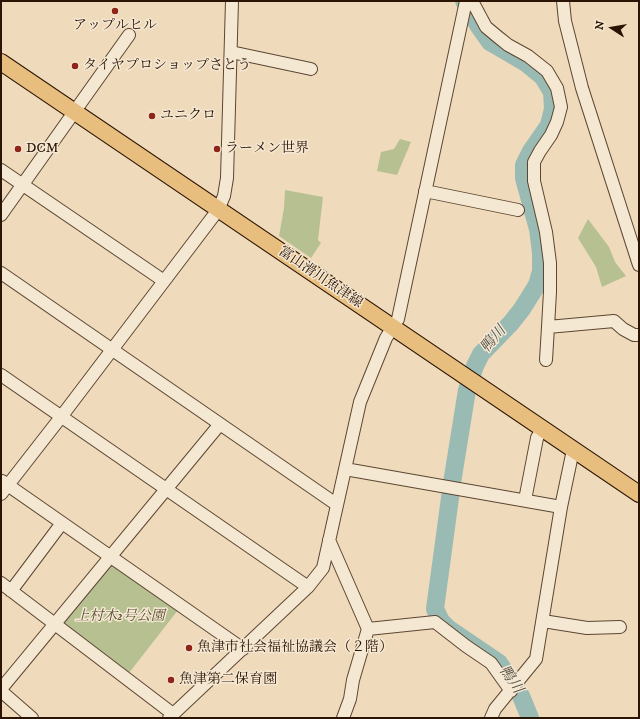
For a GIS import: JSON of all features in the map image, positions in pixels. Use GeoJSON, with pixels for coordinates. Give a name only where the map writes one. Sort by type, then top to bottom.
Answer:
{"type":"FeatureCollection","features":[{"type":"Feature","properties":{"kind":"main road","name":"富山滑川魚津線"},"geometry":{"type":"LineString","coordinates":[[1,62],[639,494]]}},
{"type":"Feature","properties":{"kind":"street"},"geometry":{"type":"LineString","coordinates":[[232,1],[227,178],[224,196],[218,210],[61,417],[3,486],[62,523],[242,648]]}},
{"type":"Feature","properties":{"kind":"street"},"geometry":{"type":"LineString","coordinates":[[472,1],[486,27],[498,38],[528,56],[547,71],[557,88],[561,107],[557,122],[551,135],[534,162],[534,181],[546,232],[550,263],[546,360]]}},
{"type":"Feature","properties":{"kind":"street"},"geometry":{"type":"LineString","coordinates":[[563,1],[566,21],[582,88],[639,265]]}},
{"type":"Feature","properties":{"kind":"street"},"geometry":{"type":"LineString","coordinates":[[1,583],[171,716],[308,587],[323,568],[336,504],[360,402],[386,338],[398,319],[464,6]]}},
{"type":"Feature","properties":{"kind":"street"},"geometry":{"type":"LineString","coordinates":[[1,215],[129,35]]}},
{"type":"Feature","properties":{"kind":"street"},"geometry":{"type":"LineString","coordinates":[[231,52],[311,69]]}},
{"type":"Feature","properties":{"kind":"street"},"geometry":{"type":"LineString","coordinates":[[1,170],[164,281]]}},
{"type":"Feature","properties":{"kind":"street"},"geometry":{"type":"LineString","coordinates":[[425,191],[518,210]]}},
{"type":"Feature","properties":{"kind":"street"},"geometry":{"type":"LineString","coordinates":[[1,273],[336,504]]}},
{"type":"Feature","properties":{"kind":"street"},"geometry":{"type":"LineString","coordinates":[[548,327],[614,321],[623,330],[634,335],[639,335]]}},
{"type":"Feature","properties":{"kind":"street"},"geometry":{"type":"LineString","coordinates":[[1,375],[308,587]]}},
{"type":"Feature","properties":{"kind":"street"},"geometry":{"type":"LineString","coordinates":[[32,718],[1,690],[220,424]]}},
{"type":"Feature","properties":{"kind":"street"},"geometry":{"type":"LineString","coordinates":[[525,500],[536,438],[542,429]]}},
{"type":"Feature","properties":{"kind":"street"},"geometry":{"type":"LineString","coordinates":[[491,718],[495,710],[536,659],[573,450]]}},
{"type":"Feature","properties":{"kind":"street"},"geometry":{"type":"LineString","coordinates":[[345,469],[562,507]]}},
{"type":"Feature","properties":{"kind":"street"},"geometry":{"type":"LineString","coordinates":[[11,591],[62,523]]}},
{"type":"Feature","properties":{"kind":"street"},"geometry":{"type":"LineString","coordinates":[[329,540],[368,628],[353,680],[350,699],[343,718]]}},
{"type":"Feature","properties":{"kind":"street"},"geometry":{"type":"LineString","coordinates":[[542,621],[587,628],[620,628]]}},
{"type":"Feature","properties":{"kind":"street"},"geometry":{"type":"LineString","coordinates":[[368,628],[435,622],[491,663],[511,691]]}},
{"type":"Feature","properties":{"kind":"green space"},"geometry":{"type":"Polygon","coordinates":[[[400,139],[411,142],[397,175],[377,171],[381,152],[394,149],[400,139]]]}},
{"type":"Feature","properties":{"kind":"green space"},"geometry":{"type":"Polygon","coordinates":[[[285,190],[323,197],[318,240],[321,243],[311,258],[279,236],[284,208],[285,190]]]}},
{"type":"Feature","properties":{"kind":"green space"},"geometry":{"type":"Polygon","coordinates":[[[588,219],[609,247],[615,262],[626,276],[602,287],[596,267],[578,238],[588,219]]]}},
{"type":"Feature","properties":{"kind":"green space","name":"上村木2号公園"},"geometry":{"type":"Polygon","coordinates":[[[112,563],[178,610],[129,673],[62,624],[112,563]]]}},
{"type":"Feature","properties":{"kind":"waterway","name":"鴨川"},"geometry":{"type":"LineString","coordinates":[[464,1],[490,42],[526,63],[543,77],[552,92],[553,109],[549,125],[531,151],[524,165],[524,178],[538,229],[541,253],[541,271],[537,285],[522,309],[511,323],[481,354],[475,366],[467,390],[452,483],[435,609],[441,621],[449,629],[499,663],[521,696],[530,718]]}},
{"type":"Feature","properties":{"kind":"place","name":"アップルヒル"},"geometry":{"type":"Point","coordinates":[115,11]}},
{"type":"Feature","properties":{"kind":"place","name":"タイヤプロショップさとう"},"geometry":{"type":"Point","coordinates":[75,66]}},
{"type":"Feature","properties":{"kind":"place","name":"ユニクロ"},"geometry":{"type":"Point","coordinates":[152,116]}},
{"type":"Feature","properties":{"kind":"place","name":"DCM"},"geometry":{"type":"Point","coordinates":[18,149]}},
{"type":"Feature","properties":{"kind":"place","name":"ラーメン世界"},"geometry":{"type":"Point","coordinates":[217,149]}},
{"type":"Feature","properties":{"kind":"place","name":"魚津市社会福祉協議会（２階）"},"geometry":{"type":"Point","coordinates":[189,648]}},
{"type":"Feature","properties":{"kind":"place","name":"魚津第二保育園"},"geometry":{"type":"Point","coordinates":[171,680]}}]}
